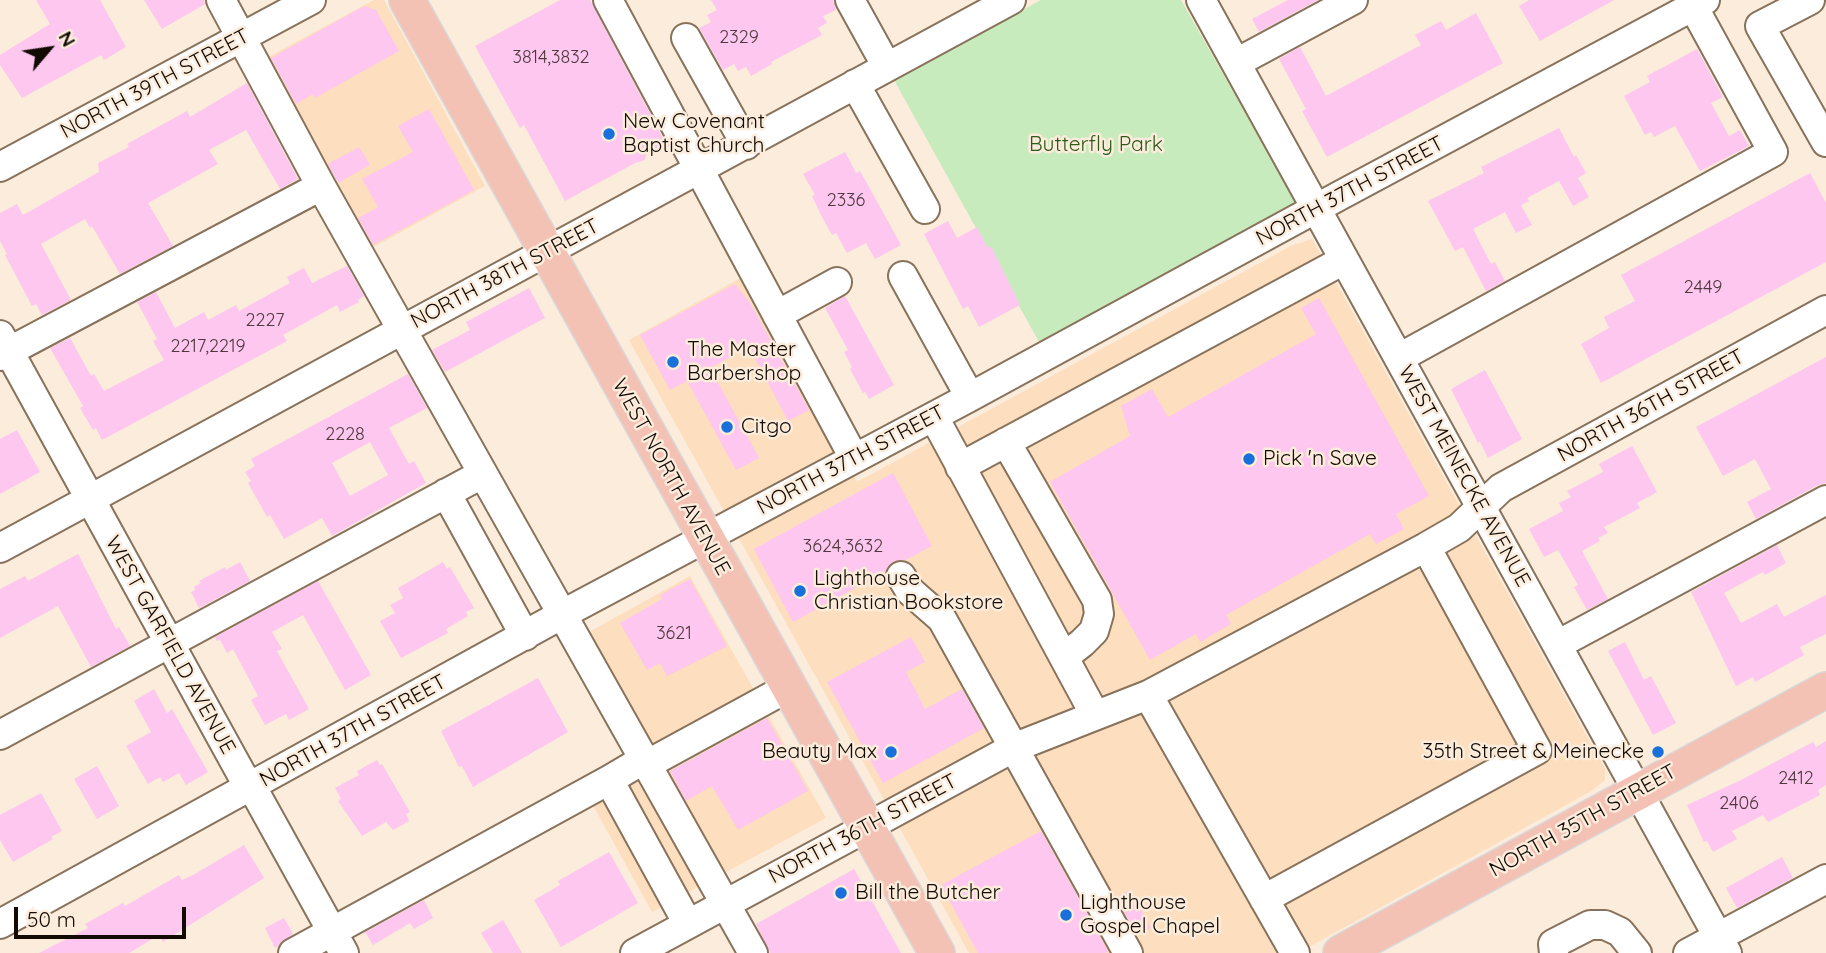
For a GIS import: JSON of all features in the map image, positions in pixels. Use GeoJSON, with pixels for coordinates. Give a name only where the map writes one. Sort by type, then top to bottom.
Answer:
{"type":"FeatureCollection","features":[{"type":"Feature","properties":{"kind":"main road","name":"WEST NORTH AVENUE"},"geometry":{"type":"LineString","coordinates":[[407,0],[937,953]]}},
{"type":"Feature","properties":{"kind":"main road","name":"NORTH 35TH STREET"},"geometry":{"type":"LineString","coordinates":[[1341,953],[1826,690]]}},
{"type":"Feature","properties":{"kind":"street"},"geometry":{"type":"LineString","coordinates":[[221,0],[321,186],[752,953]]}},
{"type":"Feature","properties":{"kind":"street","name":"NORTH 39TH STREET"},"geometry":{"type":"LineString","coordinates":[[0,167],[311,0]]}},
{"type":"Feature","properties":{"kind":"street"},"geometry":{"type":"LineString","coordinates":[[608,0],[854,458]]}},
{"type":"Feature","properties":{"kind":"street"},"geometry":{"type":"LineString","coordinates":[[850,0],[887,67]]}},
{"type":"Feature","properties":{"kind":"street","name":"NORTH 38TH STREET"},"geometry":{"type":"LineString","coordinates":[[0,548],[1011,0]]}},
{"type":"Feature","properties":{"kind":"street","name":"WEST MEINECKE AVENUE"},"geometry":{"type":"LineString","coordinates":[[1201,0],[1723,945]]}},
{"type":"Feature","properties":{"kind":"street"},"geometry":{"type":"LineString","coordinates":[[1236,63],[1353,0]]}},
{"type":"Feature","properties":{"kind":"street"},"geometry":{"type":"LineString","coordinates":[[1810,0],[1760,26],[1826,142]]}},
{"type":"Feature","properties":{"kind":"street"},"geometry":{"type":"LineString","coordinates":[[1817,0],[1826,16]]}},
{"type":"Feature","properties":{"kind":"street"},"geometry":{"type":"LineString","coordinates":[[1399,358],[1773,152],[1699,3]]}},
{"type":"Feature","properties":{"kind":"street","name":"NORTH 37TH STREET"},"geometry":{"type":"LineString","coordinates":[[0,924],[561,615],[1699,3]]}},
{"type":"Feature","properties":{"kind":"street"},"geometry":{"type":"LineString","coordinates":[[686,38],[746,145]]}},
{"type":"Feature","properties":{"kind":"street"},"geometry":{"type":"LineString","coordinates":[[855,85],[925,209]]}},
{"type":"Feature","properties":{"kind":"street"},"geometry":{"type":"LineString","coordinates":[[3,347],[321,186]]}},
{"type":"Feature","properties":{"kind":"street"},"geometry":{"type":"LineString","coordinates":[[960,467],[1344,260]]}},
{"type":"Feature","properties":{"kind":"street"},"geometry":{"type":"LineString","coordinates":[[903,276],[970,397]]}},
{"type":"Feature","properties":{"kind":"street"},"geometry":{"type":"LineString","coordinates":[[777,315],[837,282]]}},
{"type":"Feature","properties":{"kind":"street","name":"NORTH 36TH STREET"},"geometry":{"type":"LineString","coordinates":[[635,953],[1013,748],[1148,695],[1426,547],[1459,528],[1501,488],[1826,310]]}},
{"type":"Feature","properties":{"kind":"street","name":"WEST GARFIELD AVENUE"},"geometry":{"type":"LineString","coordinates":[[3,347],[338,943]]}},
{"type":"Feature","properties":{"kind":"street"},"geometry":{"type":"LineString","coordinates":[[934,416],[1095,715]]}},
{"type":"Feature","properties":{"kind":"street"},"geometry":{"type":"LineString","coordinates":[[1006,442],[1097,600],[1099,614],[1094,631],[1063,656]]}},
{"type":"Feature","properties":{"kind":"street"},"geometry":{"type":"LineString","coordinates":[[0,734],[482,474]]}},
{"type":"Feature","properties":{"kind":"street"},"geometry":{"type":"LineString","coordinates":[[446,493],[524,636]]}},
{"type":"Feature","properties":{"kind":"street"},"geometry":{"type":"LineString","coordinates":[[1558,645],[1826,500]]}},
{"type":"Feature","properties":{"kind":"street"},"geometry":{"type":"LineString","coordinates":[[1264,899],[1537,750],[1426,547]]}},
{"type":"Feature","properties":{"kind":"street"},"geometry":{"type":"LineString","coordinates":[[901,576],[910,591],[942,619],[1128,953]]}},
{"type":"Feature","properties":{"kind":"street"},"geometry":{"type":"LineString","coordinates":[[293,953],[338,943],[609,780],[789,687]]}},
{"type":"Feature","properties":{"kind":"street"},"geometry":{"type":"LineString","coordinates":[[1148,695],[1295,953]]}},
{"type":"Feature","properties":{"kind":"street"},"geometry":{"type":"LineString","coordinates":[[609,780],[688,924]]}},
{"type":"Feature","properties":{"kind":"street"},"geometry":{"type":"LineString","coordinates":[[1688,953],[1723,945],[1826,879]]}},
{"type":"Feature","properties":{"kind":"street"},"geometry":{"type":"LineString","coordinates":[[1554,953],[1553,944],[1590,925],[1605,925],[1620,932],[1637,953]]}},
{"type":"Feature","properties":{"kind":"shaded area"},"geometry":{"type":"Polygon","coordinates":[[[374,0],[384,0],[485,186],[368,250],[259,62],[374,0]]]}},
{"type":"Feature","properties":{"kind":"shaded area"},"geometry":{"type":"Polygon","coordinates":[[[1312,239],[1605,769],[1605,780],[1593,790],[1298,953],[969,953],[629,340],[746,275],[857,482],[1291,246],[1312,239]]]}},
{"type":"Feature","properties":{"kind":"shaded area"},"geometry":{"type":"Polygon","coordinates":[[[690,576],[826,818],[652,912],[590,800],[653,768],[582,636],[690,576]]]}},
{"type":"Feature","properties":{"kind":"green space","name":"Butterfly Park"},"geometry":{"type":"Polygon","coordinates":[[[1041,0],[1181,0],[1297,204],[1039,342],[894,80],[1041,0]]]}},
{"type":"Feature","properties":{"kind":"building"},"geometry":{"type":"Polygon","coordinates":[[[36,0],[100,0],[126,47],[104,60],[101,55],[22,98],[0,65],[0,55],[50,24],[36,0]]]}},
{"type":"Feature","properties":{"kind":"building"},"geometry":{"type":"Polygon","coordinates":[[[144,0],[204,0],[205,4],[162,29],[144,0]]]}},
{"type":"Feature","properties":{"kind":"building"},"geometry":{"type":"Polygon","coordinates":[[[560,0],[590,0],[666,144],[646,155],[645,160],[565,201],[524,125],[520,128],[475,46],[560,0]]]}},
{"type":"Feature","properties":{"kind":"building"},"geometry":{"type":"Polygon","coordinates":[[[711,0],[833,0],[836,10],[823,16],[827,23],[818,28],[822,35],[771,62],[772,64],[751,76],[746,67],[738,71],[734,64],[723,70],[699,28],[711,22],[707,15],[717,10],[711,0]]]}},
{"type":"Feature","properties":{"kind":"building"},"geometry":{"type":"Polygon","coordinates":[[[1288,0],[1318,0],[1259,32],[1252,19],[1288,0]]]}},
{"type":"Feature","properties":{"kind":"building"},"geometry":{"type":"Polygon","coordinates":[[[1529,0],[1614,0],[1540,41],[1519,6],[1529,0]]]}},
{"type":"Feature","properties":{"kind":"building"},"geometry":{"type":"Polygon","coordinates":[[[364,6],[376,10],[399,51],[315,98],[313,94],[296,104],[271,58],[364,6]]]}},
{"type":"Feature","properties":{"kind":"building"},"geometry":{"type":"Polygon","coordinates":[[[1476,13],[1503,63],[1327,157],[1302,111],[1306,109],[1279,59],[1300,47],[1326,96],[1421,45],[1415,35],[1441,21],[1446,30],[1476,13]]]}},
{"type":"Feature","properties":{"kind":"building"},"geometry":{"type":"Polygon","coordinates":[[[1697,49],[1723,97],[1711,103],[1729,136],[1740,130],[1749,146],[1700,171],[1675,126],[1654,137],[1651,132],[1645,135],[1624,96],[1650,82],[1647,76],[1697,49]]]}},
{"type":"Feature","properties":{"kind":"building"},"geometry":{"type":"Polygon","coordinates":[[[247,83],[298,179],[280,189],[246,130],[209,150],[218,164],[148,203],[173,246],[120,274],[92,226],[90,228],[85,219],[41,244],[71,300],[42,315],[36,304],[32,306],[0,241],[0,213],[17,204],[23,215],[99,172],[98,163],[129,147],[127,144],[187,111],[190,117],[247,83]]]}},
{"type":"Feature","properties":{"kind":"building"},"geometry":{"type":"Polygon","coordinates":[[[429,109],[474,190],[373,245],[358,218],[378,207],[362,179],[413,152],[398,126],[429,109]]]}},
{"type":"Feature","properties":{"kind":"building"},"geometry":{"type":"Polygon","coordinates":[[[1559,128],[1586,173],[1578,178],[1589,197],[1573,206],[1559,181],[1527,198],[1529,201],[1521,205],[1532,225],[1516,233],[1505,212],[1473,229],[1491,264],[1495,262],[1505,281],[1486,291],[1463,247],[1455,251],[1428,201],[1484,173],[1481,167],[1559,128]]]}},
{"type":"Feature","properties":{"kind":"building"},"geometry":{"type":"Polygon","coordinates":[[[359,147],[370,165],[338,183],[328,164],[359,147]]]}},
{"type":"Feature","properties":{"kind":"building"},"geometry":{"type":"Polygon","coordinates":[[[845,152],[856,173],[860,171],[901,245],[875,259],[866,243],[847,253],[836,233],[832,235],[803,174],[845,152]]]}},
{"type":"Feature","properties":{"kind":"building"},"geometry":{"type":"Polygon","coordinates":[[[1810,173],[1826,203],[1826,262],[1601,383],[1581,344],[1609,328],[1604,317],[1635,301],[1621,275],[1810,173]]]}},
{"type":"Feature","properties":{"kind":"building"},"geometry":{"type":"Polygon","coordinates":[[[948,221],[957,238],[977,227],[988,248],[991,246],[1020,305],[979,327],[968,306],[963,309],[924,234],[948,221]]]}},
{"type":"Feature","properties":{"kind":"building"},"geometry":{"type":"Polygon","coordinates":[[[347,266],[364,296],[359,302],[340,312],[337,305],[283,335],[287,341],[102,440],[80,408],[83,406],[50,348],[70,338],[91,376],[94,374],[104,391],[164,360],[153,341],[157,339],[137,302],[156,292],[175,328],[204,312],[208,320],[236,305],[239,311],[290,283],[287,277],[304,268],[312,283],[347,266]]]}},
{"type":"Feature","properties":{"kind":"building"},"geometry":{"type":"Polygon","coordinates":[[[735,284],[750,303],[809,410],[788,421],[749,347],[710,368],[759,458],[736,470],[687,381],[670,390],[640,335],[735,284]]]}},
{"type":"Feature","properties":{"kind":"building"},"geometry":{"type":"Polygon","coordinates":[[[529,288],[545,318],[445,372],[432,350],[470,330],[466,322],[529,288]]]}},
{"type":"Feature","properties":{"kind":"building"},"geometry":{"type":"Polygon","coordinates":[[[845,296],[894,385],[869,399],[850,369],[852,367],[844,352],[848,350],[825,308],[845,296]]]}},
{"type":"Feature","properties":{"kind":"building","name":"Pick 'n Save"},"geometry":{"type":"Polygon","coordinates":[[[1319,298],[1429,496],[1396,514],[1404,529],[1376,544],[1370,534],[1226,615],[1231,624],[1200,642],[1196,634],[1150,660],[1050,482],[1130,436],[1121,406],[1152,389],[1168,417],[1316,334],[1301,308],[1319,298]]]}},
{"type":"Feature","properties":{"kind":"building"},"geometry":{"type":"Polygon","coordinates":[[[1826,357],[1826,483],[1756,519],[1747,502],[1771,489],[1755,459],[1723,476],[1696,427],[1826,357]]]}},
{"type":"Feature","properties":{"kind":"building"},"geometry":{"type":"Polygon","coordinates":[[[1485,370],[1522,439],[1488,458],[1451,389],[1485,370]]]}},
{"type":"Feature","properties":{"kind":"building"},"geometry":{"type":"Polygon","coordinates":[[[408,374],[427,408],[389,428],[409,464],[414,461],[426,483],[332,536],[322,518],[284,539],[270,515],[267,517],[248,483],[251,481],[245,472],[255,466],[251,459],[408,374]],[[370,442],[332,463],[350,496],[388,475],[370,442]]]}},
{"type":"Feature","properties":{"kind":"building"},"geometry":{"type":"Polygon","coordinates":[[[17,430],[40,472],[0,494],[0,439],[17,430]]]}},
{"type":"Feature","properties":{"kind":"building"},"geometry":{"type":"Polygon","coordinates":[[[1632,446],[1657,492],[1637,503],[1640,508],[1604,527],[1608,533],[1582,551],[1608,599],[1587,610],[1574,587],[1578,585],[1558,550],[1544,557],[1529,529],[1563,511],[1559,503],[1571,497],[1567,491],[1603,472],[1599,464],[1632,446]]]}},
{"type":"Feature","properties":{"kind":"building"},"geometry":{"type":"Polygon","coordinates":[[[893,473],[932,546],[905,560],[893,561],[886,571],[793,622],[754,549],[893,473]]]}},
{"type":"Feature","properties":{"kind":"building"},"geometry":{"type":"Polygon","coordinates":[[[1777,545],[1786,563],[1724,593],[1741,623],[1777,604],[1784,617],[1826,595],[1826,634],[1800,647],[1804,655],[1755,682],[1753,677],[1736,686],[1691,592],[1777,545]]]}},
{"type":"Feature","properties":{"kind":"building"},"geometry":{"type":"Polygon","coordinates":[[[78,554],[116,629],[119,627],[130,646],[91,667],[58,606],[0,638],[0,589],[25,576],[28,581],[78,554]]]}},
{"type":"Feature","properties":{"kind":"building"},"geometry":{"type":"Polygon","coordinates":[[[240,562],[250,581],[199,608],[191,592],[201,583],[199,581],[240,562]]]}},
{"type":"Feature","properties":{"kind":"building"},"geometry":{"type":"Polygon","coordinates":[[[443,562],[447,569],[450,567],[474,608],[466,612],[468,616],[446,629],[448,633],[401,658],[380,621],[395,613],[390,605],[403,598],[398,588],[443,562]]]}},
{"type":"Feature","properties":{"kind":"building"},"geometry":{"type":"Polygon","coordinates":[[[690,579],[727,646],[667,676],[660,663],[647,670],[620,623],[662,599],[660,595],[690,579]]]}},
{"type":"Feature","properties":{"kind":"building"},"geometry":{"type":"Polygon","coordinates":[[[318,581],[371,675],[345,690],[303,615],[272,632],[282,649],[277,651],[309,709],[289,720],[286,714],[265,725],[251,700],[258,696],[233,649],[227,653],[220,640],[217,641],[215,637],[318,581]]]}},
{"type":"Feature","properties":{"kind":"building"},"geometry":{"type":"Polygon","coordinates":[[[911,637],[925,662],[906,672],[925,709],[962,689],[984,728],[883,783],[827,682],[911,637]]]}},
{"type":"Feature","properties":{"kind":"building"},"geometry":{"type":"Polygon","coordinates":[[[1625,642],[1644,680],[1651,676],[1676,723],[1653,735],[1608,651],[1625,642]]]}},
{"type":"Feature","properties":{"kind":"building"},"geometry":{"type":"Polygon","coordinates":[[[538,678],[568,732],[473,787],[462,766],[459,767],[441,731],[538,678]]]}},
{"type":"Feature","properties":{"kind":"building"},"geometry":{"type":"Polygon","coordinates":[[[154,689],[167,713],[172,709],[208,772],[186,785],[179,773],[163,782],[160,777],[148,784],[126,746],[151,732],[134,701],[154,689]]]}},
{"type":"Feature","properties":{"kind":"building"},"geometry":{"type":"Polygon","coordinates":[[[767,718],[808,791],[738,830],[712,786],[686,801],[670,771],[767,718]]]}},
{"type":"Feature","properties":{"kind":"building"},"geometry":{"type":"Polygon","coordinates":[[[1826,741],[1826,785],[1818,790],[1820,795],[1768,822],[1763,815],[1732,831],[1737,839],[1713,852],[1707,841],[1704,842],[1687,805],[1813,742],[1816,747],[1826,741]]]}},
{"type":"Feature","properties":{"kind":"building"},"geometry":{"type":"Polygon","coordinates":[[[377,760],[410,812],[406,814],[409,821],[393,830],[386,822],[362,836],[338,801],[341,799],[335,788],[359,775],[357,771],[377,760]]]}},
{"type":"Feature","properties":{"kind":"building"},"geometry":{"type":"Polygon","coordinates":[[[97,766],[119,806],[97,819],[74,779],[97,766]]]}},
{"type":"Feature","properties":{"kind":"building"},"geometry":{"type":"Polygon","coordinates":[[[41,793],[62,831],[13,862],[0,840],[0,815],[41,793]]]}},
{"type":"Feature","properties":{"kind":"building"},"geometry":{"type":"Polygon","coordinates":[[[1041,831],[1108,951],[1105,953],[978,953],[941,885],[1041,831]]]}},
{"type":"Feature","properties":{"kind":"building"},"geometry":{"type":"Polygon","coordinates":[[[244,845],[264,878],[163,942],[159,935],[129,953],[39,953],[88,928],[85,924],[123,903],[125,906],[179,875],[182,880],[193,875],[244,845]]]}},
{"type":"Feature","properties":{"kind":"building"},"geometry":{"type":"Polygon","coordinates":[[[609,852],[638,903],[561,947],[534,900],[560,885],[558,881],[609,852]]]}},
{"type":"Feature","properties":{"kind":"building"},"geometry":{"type":"Polygon","coordinates":[[[1782,857],[1793,878],[1737,908],[1726,888],[1782,857]]]}},
{"type":"Feature","properties":{"kind":"building"},"geometry":{"type":"Polygon","coordinates":[[[854,869],[901,953],[770,953],[756,924],[854,869]]]}},
{"type":"Feature","properties":{"kind":"building"},"geometry":{"type":"Polygon","coordinates":[[[1130,890],[1151,928],[1137,935],[1116,898],[1130,890]]]}},
{"type":"Feature","properties":{"kind":"building"},"geometry":{"type":"Polygon","coordinates":[[[424,900],[433,918],[414,929],[410,923],[373,945],[365,932],[424,900]]]}},
{"type":"Feature","properties":{"kind":"building"},"geometry":{"type":"Polygon","coordinates":[[[284,918],[293,934],[275,948],[265,928],[284,918]]]}},
{"type":"Feature","properties":{"kind":"building"},"geometry":{"type":"Polygon","coordinates":[[[503,920],[522,953],[493,953],[481,933],[503,920]]]}},
{"type":"Feature","properties":{"kind":"place","name":"New Covenant Baptist Church"},"geometry":{"type":"Point","coordinates":[609,134]}},
{"type":"Feature","properties":{"kind":"place","name":"The Master Barbershop"},"geometry":{"type":"Point","coordinates":[673,362]}},
{"type":"Feature","properties":{"kind":"place","name":"Citgo"},"geometry":{"type":"Point","coordinates":[727,427]}},
{"type":"Feature","properties":{"kind":"place","name":"Pick 'n Save"},"geometry":{"type":"Point","coordinates":[1249,459]}},
{"type":"Feature","properties":{"kind":"place","name":"Lighthouse Christian Bookstore"},"geometry":{"type":"Point","coordinates":[800,591]}},
{"type":"Feature","properties":{"kind":"place","name":"Beauty Max"},"geometry":{"type":"Point","coordinates":[891,752]}},
{"type":"Feature","properties":{"kind":"place","name":"35th Street & Meinecke"},"geometry":{"type":"Point","coordinates":[1658,752]}},
{"type":"Feature","properties":{"kind":"place","name":"Bill the Butcher"},"geometry":{"type":"Point","coordinates":[841,893]}},
{"type":"Feature","properties":{"kind":"place","name":"Lighthouse Gospel Chapel"},"geometry":{"type":"Point","coordinates":[1066,915]}}]}
